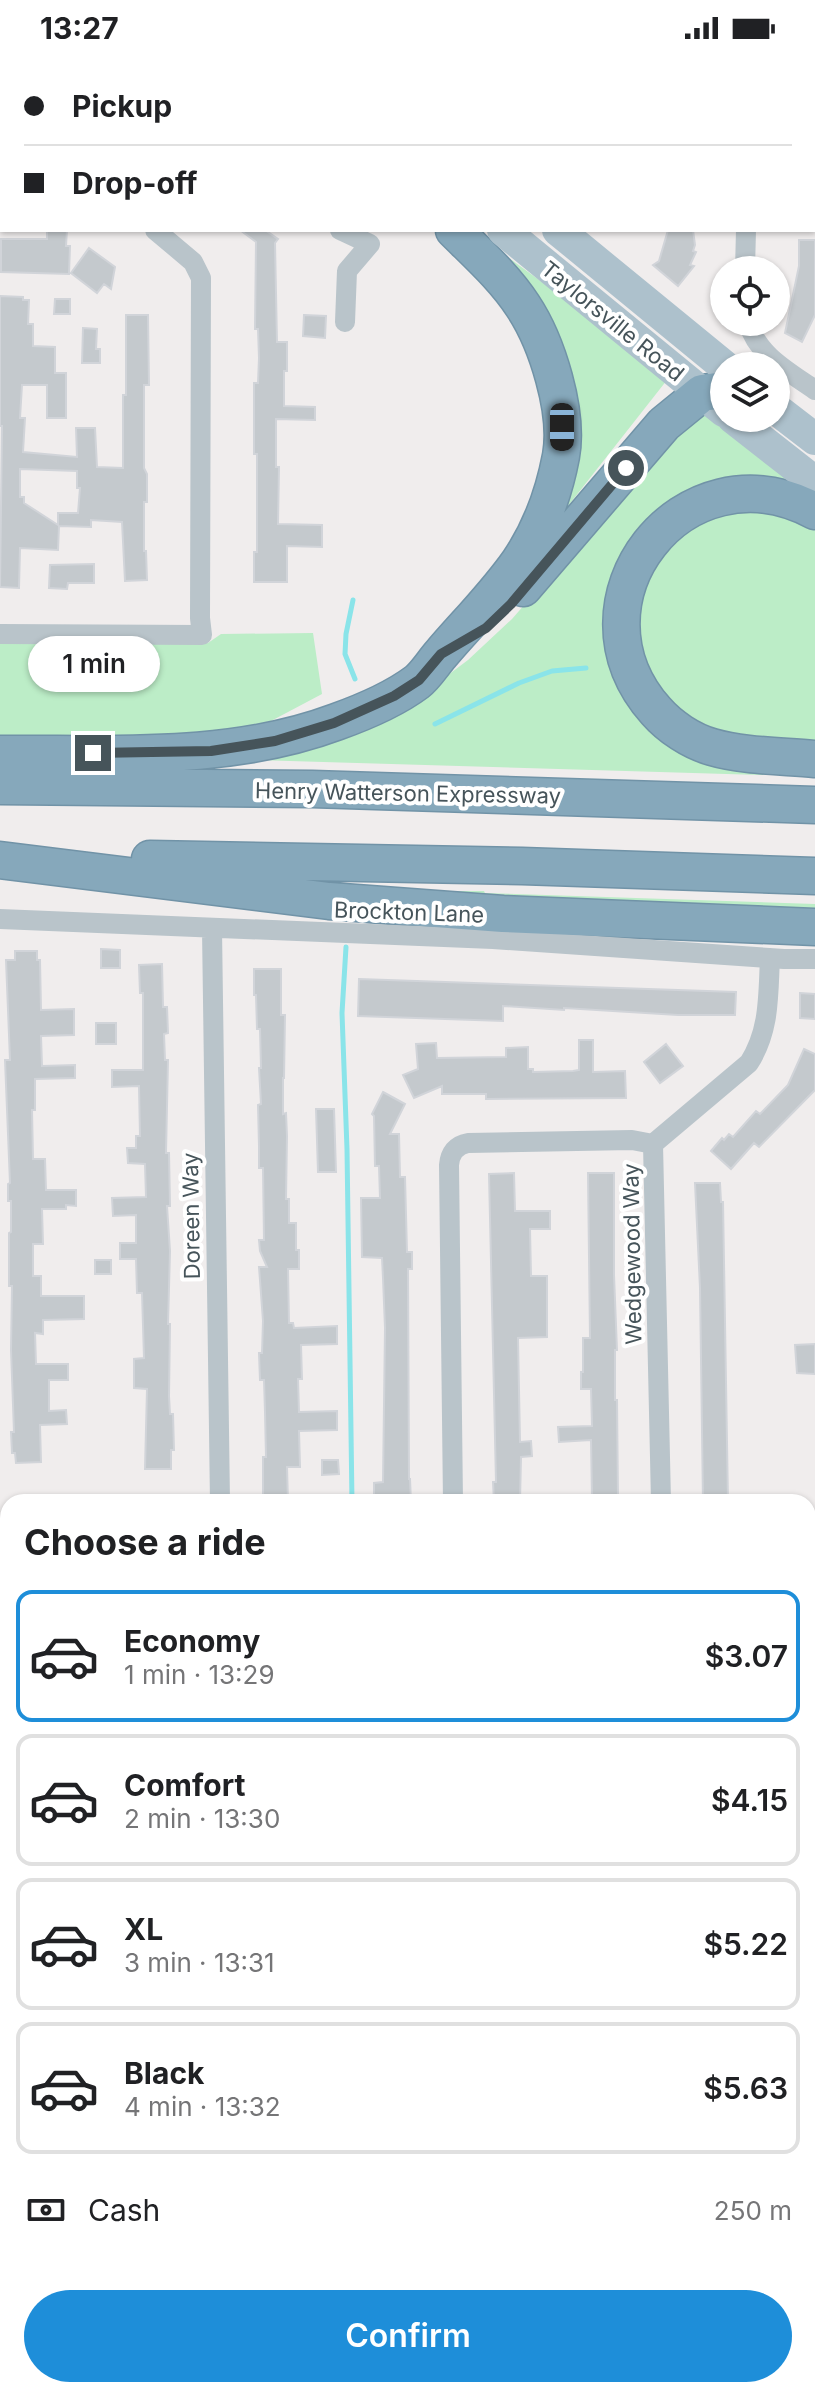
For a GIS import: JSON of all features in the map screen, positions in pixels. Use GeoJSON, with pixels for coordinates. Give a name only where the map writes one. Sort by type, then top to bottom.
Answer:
{"type":"FeatureCollection","features":[{"type":"Feature","properties":{"kind":"highway"},"geometry":{"type":"LineString","coordinates":[[0,754],[211,751],[275,741],[334,723],[394,696],[419,680],[520,561],[543,519],[562,454],[562,427],[555,381],[534,324],[511,288],[456,232]]}},
{"type":"Feature","properties":{"kind":"highway"},"geometry":{"type":"LineString","coordinates":[[441,654],[486,628],[511,604],[664,424],[710,395]]}},
{"type":"Feature","properties":{"kind":"highway"},"geometry":{"type":"LineString","coordinates":[[815,511],[771,495],[748,493],[712,499],[694,506],[664,529],[641,557],[625,592],[622,627],[623,646],[639,691],[661,717],[678,730],[711,747],[815,759]]}},
{"type":"Feature","properties":{"kind":"highway","name":"Henry Watterson Expressway"},"geometry":{"type":"LineString","coordinates":[[0,786],[312,789],[815,805]]}},
{"type":"Feature","properties":{"kind":"highway"},"geometry":{"type":"LineString","coordinates":[[0,859],[507,866],[815,876]]}},
{"type":"Feature","properties":{"kind":"highway"},"geometry":{"type":"LineString","coordinates":[[0,859],[329,901],[518,914],[815,927]]}},
{"type":"Feature","properties":{"kind":"main road","name":"Taylorsville Road"},"geometry":{"type":"LineString","coordinates":[[506,232],[710,384]]}},
{"type":"Feature","properties":{"kind":"main road","name":"Taylorsville Road"},"geometry":{"type":"LineString","coordinates":[[560,232],[710,382]]}},
{"type":"Feature","properties":{"kind":"main road"},"geometry":{"type":"LineString","coordinates":[[790,420],[815,439]]}},
{"type":"Feature","properties":{"kind":"main road"},"geometry":{"type":"LineString","coordinates":[[751,432],[815,482]]}},
{"type":"Feature","properties":{"kind":"street"},"geometry":{"type":"LineString","coordinates":[[0,634],[202,635],[201,278],[193,262],[157,232]]}},
{"type":"Feature","properties":{"kind":"street"},"geometry":{"type":"LineString","coordinates":[[344,232],[370,244],[347,271],[345,322]]}},
{"type":"Feature","properties":{"kind":"street"},"geometry":{"type":"LineString","coordinates":[[745,256],[746,232]]}},
{"type":"Feature","properties":{"kind":"street"},"geometry":{"type":"LineString","coordinates":[[752,336],[761,349],[815,390]]}},
{"type":"Feature","properties":{"kind":"street","name":"Brockton Lane"},"geometry":{"type":"LineString","coordinates":[[0,919],[478,939],[815,959]]}},
{"type":"Feature","properties":{"kind":"street","name":"Doreen Way"},"geometry":{"type":"LineString","coordinates":[[212,929],[220,1494]]}},
{"type":"Feature","properties":{"kind":"street","name":"Wedgewood Way"},"geometry":{"type":"LineString","coordinates":[[661,1494],[653,1144],[749,1063],[760,1046],[766,1021],[770,958]]}},
{"type":"Feature","properties":{"kind":"street"},"geometry":{"type":"LineString","coordinates":[[453,1494],[449,1165],[452,1153],[457,1147],[468,1143],[632,1140],[653,1144]]}},
{"type":"Feature","properties":{"kind":"green space"},"geometry":{"type":"Polygon","coordinates":[[[505,255],[667,380],[553,525],[567,467],[502,258],[505,255]]]}},
{"type":"Feature","properties":{"kind":"green space"},"geometry":{"type":"Polygon","coordinates":[[[697,406],[710,416],[710,432],[730,432],[792,480],[787,487],[632,551],[644,711],[815,774],[256,760],[444,678],[512,619],[697,406]]]}},
{"type":"Feature","properties":{"kind":"green space"},"geometry":{"type":"Polygon","coordinates":[[[710,511],[796,513],[815,523],[815,747],[719,736],[661,700],[633,636],[643,574],[710,511]]]}},
{"type":"Feature","properties":{"kind":"green space"},"geometry":{"type":"Polygon","coordinates":[[[313,633],[322,694],[271,721],[207,736],[0,738],[0,643],[208,643],[221,634],[313,633]]]}},
{"type":"Feature","properties":{"kind":"green space"},"geometry":{"type":"Polygon","coordinates":[[[424,891],[815,904],[815,917],[424,891]]]}},
{"type":"Feature","properties":{"kind":"building"},"geometry":{"type":"Polygon","coordinates":[[[47,232],[67,232],[66,246],[70,246],[69,274],[1,272],[1,239],[47,239],[47,232]]]}},
{"type":"Feature","properties":{"kind":"building"},"geometry":{"type":"Polygon","coordinates":[[[243,232],[268,232],[278,239],[275,243],[277,342],[287,342],[284,406],[315,407],[315,420],[276,419],[278,524],[322,525],[322,547],[287,546],[287,582],[254,582],[257,454],[254,454],[254,383],[258,383],[259,358],[258,329],[255,329],[256,242],[243,232]]]}},
{"type":"Feature","properties":{"kind":"building"},"geometry":{"type":"Polygon","coordinates":[[[667,232],[693,232],[693,251],[696,252],[690,265],[694,266],[678,286],[653,265],[659,261],[667,232]]]}},
{"type":"Feature","properties":{"kind":"building"},"geometry":{"type":"Polygon","coordinates":[[[799,240],[815,240],[815,315],[802,342],[790,336],[790,309],[799,266],[799,240]]]}},
{"type":"Feature","properties":{"kind":"building"},"geometry":{"type":"Polygon","coordinates":[[[89,248],[115,267],[111,289],[104,284],[97,293],[71,273],[89,248]]]}},
{"type":"Feature","properties":{"kind":"building"},"geometry":{"type":"Polygon","coordinates":[[[0,296],[23,297],[23,300],[29,300],[28,324],[33,324],[33,346],[55,347],[55,373],[66,373],[66,418],[47,418],[47,385],[22,385],[20,418],[25,418],[23,452],[77,457],[76,428],[95,428],[97,467],[123,468],[126,315],[148,315],[149,385],[144,385],[147,502],[144,502],[144,551],[147,580],[125,581],[122,522],[91,520],[91,527],[59,526],[58,550],[20,548],[19,588],[0,587],[0,296]],[[20,469],[20,497],[24,497],[24,503],[58,525],[58,513],[78,513],[80,488],[77,488],[77,471],[20,469]]]}},
{"type":"Feature","properties":{"kind":"building"},"geometry":{"type":"Polygon","coordinates":[[[55,299],[70,299],[70,314],[54,314],[55,299]]]}},
{"type":"Feature","properties":{"kind":"building"},"geometry":{"type":"Polygon","coordinates":[[[304,315],[326,316],[325,338],[303,336],[304,315]]]}},
{"type":"Feature","properties":{"kind":"building"},"geometry":{"type":"Polygon","coordinates":[[[83,328],[97,329],[96,349],[100,349],[100,363],[82,363],[83,328]]]}},
{"type":"Feature","properties":{"kind":"building"},"geometry":{"type":"Polygon","coordinates":[[[94,564],[94,583],[68,583],[67,589],[49,588],[50,565],[94,564]]]}},
{"type":"Feature","properties":{"kind":"building"},"geometry":{"type":"Polygon","coordinates":[[[101,949],[120,950],[120,968],[101,968],[101,949]]]}},
{"type":"Feature","properties":{"kind":"building"},"geometry":{"type":"Polygon","coordinates":[[[15,951],[37,951],[41,1010],[74,1009],[74,1035],[41,1036],[42,1066],[75,1065],[75,1078],[35,1079],[35,1110],[32,1110],[33,1159],[45,1159],[46,1190],[76,1190],[76,1206],[42,1209],[43,1244],[33,1244],[33,1276],[41,1276],[41,1296],[84,1296],[84,1319],[43,1320],[43,1334],[35,1333],[36,1364],[68,1364],[68,1380],[49,1380],[49,1411],[66,1410],[67,1424],[40,1425],[41,1462],[16,1463],[11,1432],[14,1432],[12,1286],[9,1286],[11,1201],[8,1201],[5,1060],[10,1060],[6,960],[15,960],[15,951]]]}},
{"type":"Feature","properties":{"kind":"building"},"geometry":{"type":"Polygon","coordinates":[[[162,964],[163,1007],[167,1007],[168,1033],[164,1034],[165,1060],[168,1060],[169,1396],[174,1450],[171,1450],[171,1469],[145,1469],[147,1389],[134,1388],[134,1359],[144,1358],[142,1293],[137,1293],[136,1259],[120,1259],[120,1243],[136,1243],[136,1215],[113,1216],[112,1198],[146,1197],[145,1164],[128,1163],[127,1148],[136,1148],[136,1136],[140,1136],[139,1086],[112,1087],[112,1070],[143,1070],[143,993],[140,993],[139,965],[162,964]]]}},
{"type":"Feature","properties":{"kind":"building"},"geometry":{"type":"Polygon","coordinates":[[[254,969],[281,969],[281,1015],[285,1015],[283,1114],[286,1113],[287,1136],[286,1199],[289,1199],[289,1223],[296,1223],[296,1250],[299,1250],[299,1269],[288,1269],[289,1323],[293,1323],[294,1328],[337,1326],[337,1344],[301,1345],[302,1379],[298,1379],[299,1412],[337,1411],[337,1430],[299,1431],[300,1467],[287,1467],[288,1494],[263,1494],[263,1457],[266,1457],[264,1380],[260,1380],[259,1353],[262,1353],[263,1321],[259,1267],[267,1267],[259,1240],[264,1240],[263,1168],[259,1168],[261,1068],[260,1029],[257,1029],[254,969]]]}},
{"type":"Feature","properties":{"kind":"building"},"geometry":{"type":"Polygon","coordinates":[[[359,979],[736,992],[735,1015],[503,1006],[503,1021],[358,1016],[359,979]]]}},
{"type":"Feature","properties":{"kind":"building"},"geometry":{"type":"Polygon","coordinates":[[[800,993],[815,994],[815,1019],[800,1018],[800,993]]]}},
{"type":"Feature","properties":{"kind":"building"},"geometry":{"type":"Polygon","coordinates":[[[96,1023],[116,1023],[116,1044],[96,1044],[96,1023]]]}},
{"type":"Feature","properties":{"kind":"building"},"geometry":{"type":"Polygon","coordinates":[[[579,1040],[593,1040],[593,1072],[625,1071],[626,1098],[486,1099],[486,1094],[442,1094],[442,1086],[414,1098],[403,1075],[418,1069],[416,1044],[436,1043],[437,1058],[506,1057],[506,1048],[528,1047],[528,1069],[533,1069],[533,1072],[579,1070],[579,1040]]]}},
{"type":"Feature","properties":{"kind":"building"},"geometry":{"type":"Polygon","coordinates":[[[666,1044],[683,1066],[660,1083],[644,1062],[666,1044]]]}},
{"type":"Feature","properties":{"kind":"building"},"geometry":{"type":"Polygon","coordinates":[[[804,1049],[815,1054],[815,1090],[759,1147],[754,1143],[731,1169],[711,1151],[722,1138],[724,1140],[729,1134],[733,1137],[756,1111],[760,1114],[788,1085],[804,1049]]]}},
{"type":"Feature","properties":{"kind":"building"},"geometry":{"type":"Polygon","coordinates":[[[383,1092],[405,1104],[390,1134],[399,1134],[400,1177],[405,1177],[407,1252],[412,1252],[412,1269],[408,1269],[411,1494],[374,1494],[374,1483],[383,1482],[385,1328],[382,1258],[362,1257],[361,1198],[380,1198],[372,1114],[383,1092]]]}},
{"type":"Feature","properties":{"kind":"building"},"geometry":{"type":"Polygon","coordinates":[[[316,1109],[334,1109],[336,1172],[318,1172],[316,1109]]]}},
{"type":"Feature","properties":{"kind":"building"},"geometry":{"type":"Polygon","coordinates":[[[514,1173],[515,1211],[550,1211],[550,1229],[530,1229],[531,1276],[547,1276],[547,1337],[518,1338],[520,1442],[531,1441],[532,1456],[521,1457],[520,1494],[494,1494],[493,1482],[496,1482],[489,1174],[514,1173]]]}},
{"type":"Feature","properties":{"kind":"building"},"geometry":{"type":"Polygon","coordinates":[[[588,1173],[614,1173],[618,1494],[592,1494],[591,1440],[559,1442],[558,1427],[592,1426],[591,1389],[581,1389],[583,1338],[590,1338],[588,1173]]]}},
{"type":"Feature","properties":{"kind":"building"},"geometry":{"type":"Polygon","coordinates":[[[695,1183],[720,1183],[723,1202],[728,1494],[703,1494],[695,1183]]]}},
{"type":"Feature","properties":{"kind":"building"},"geometry":{"type":"Polygon","coordinates":[[[95,1260],[111,1260],[111,1274],[95,1274],[95,1260]]]}},
{"type":"Feature","properties":{"kind":"building"},"geometry":{"type":"Polygon","coordinates":[[[815,1344],[815,1374],[797,1373],[795,1345],[815,1344]]]}},
{"type":"Feature","properties":{"kind":"building"},"geometry":{"type":"Polygon","coordinates":[[[322,1460],[338,1460],[339,1474],[322,1475],[322,1460]]]}},
{"type":"Feature","properties":{"kind":"waterway"},"geometry":{"type":"LineString","coordinates":[[353,600],[345,654],[355,679]]}},
{"type":"Feature","properties":{"kind":"waterway"},"geometry":{"type":"LineString","coordinates":[[435,724],[519,683],[552,671],[586,668]]}},
{"type":"Feature","properties":{"kind":"waterway"},"geometry":{"type":"LineString","coordinates":[[346,947],[342,1013],[352,1494]]}},
{"type":"Feature","properties":{"kind":"route"},"geometry":{"type":"LineString","coordinates":[[93,753],[211,751],[275,741],[334,723],[394,696],[419,680],[441,654],[486,628],[511,604],[626,468]]}}]}
